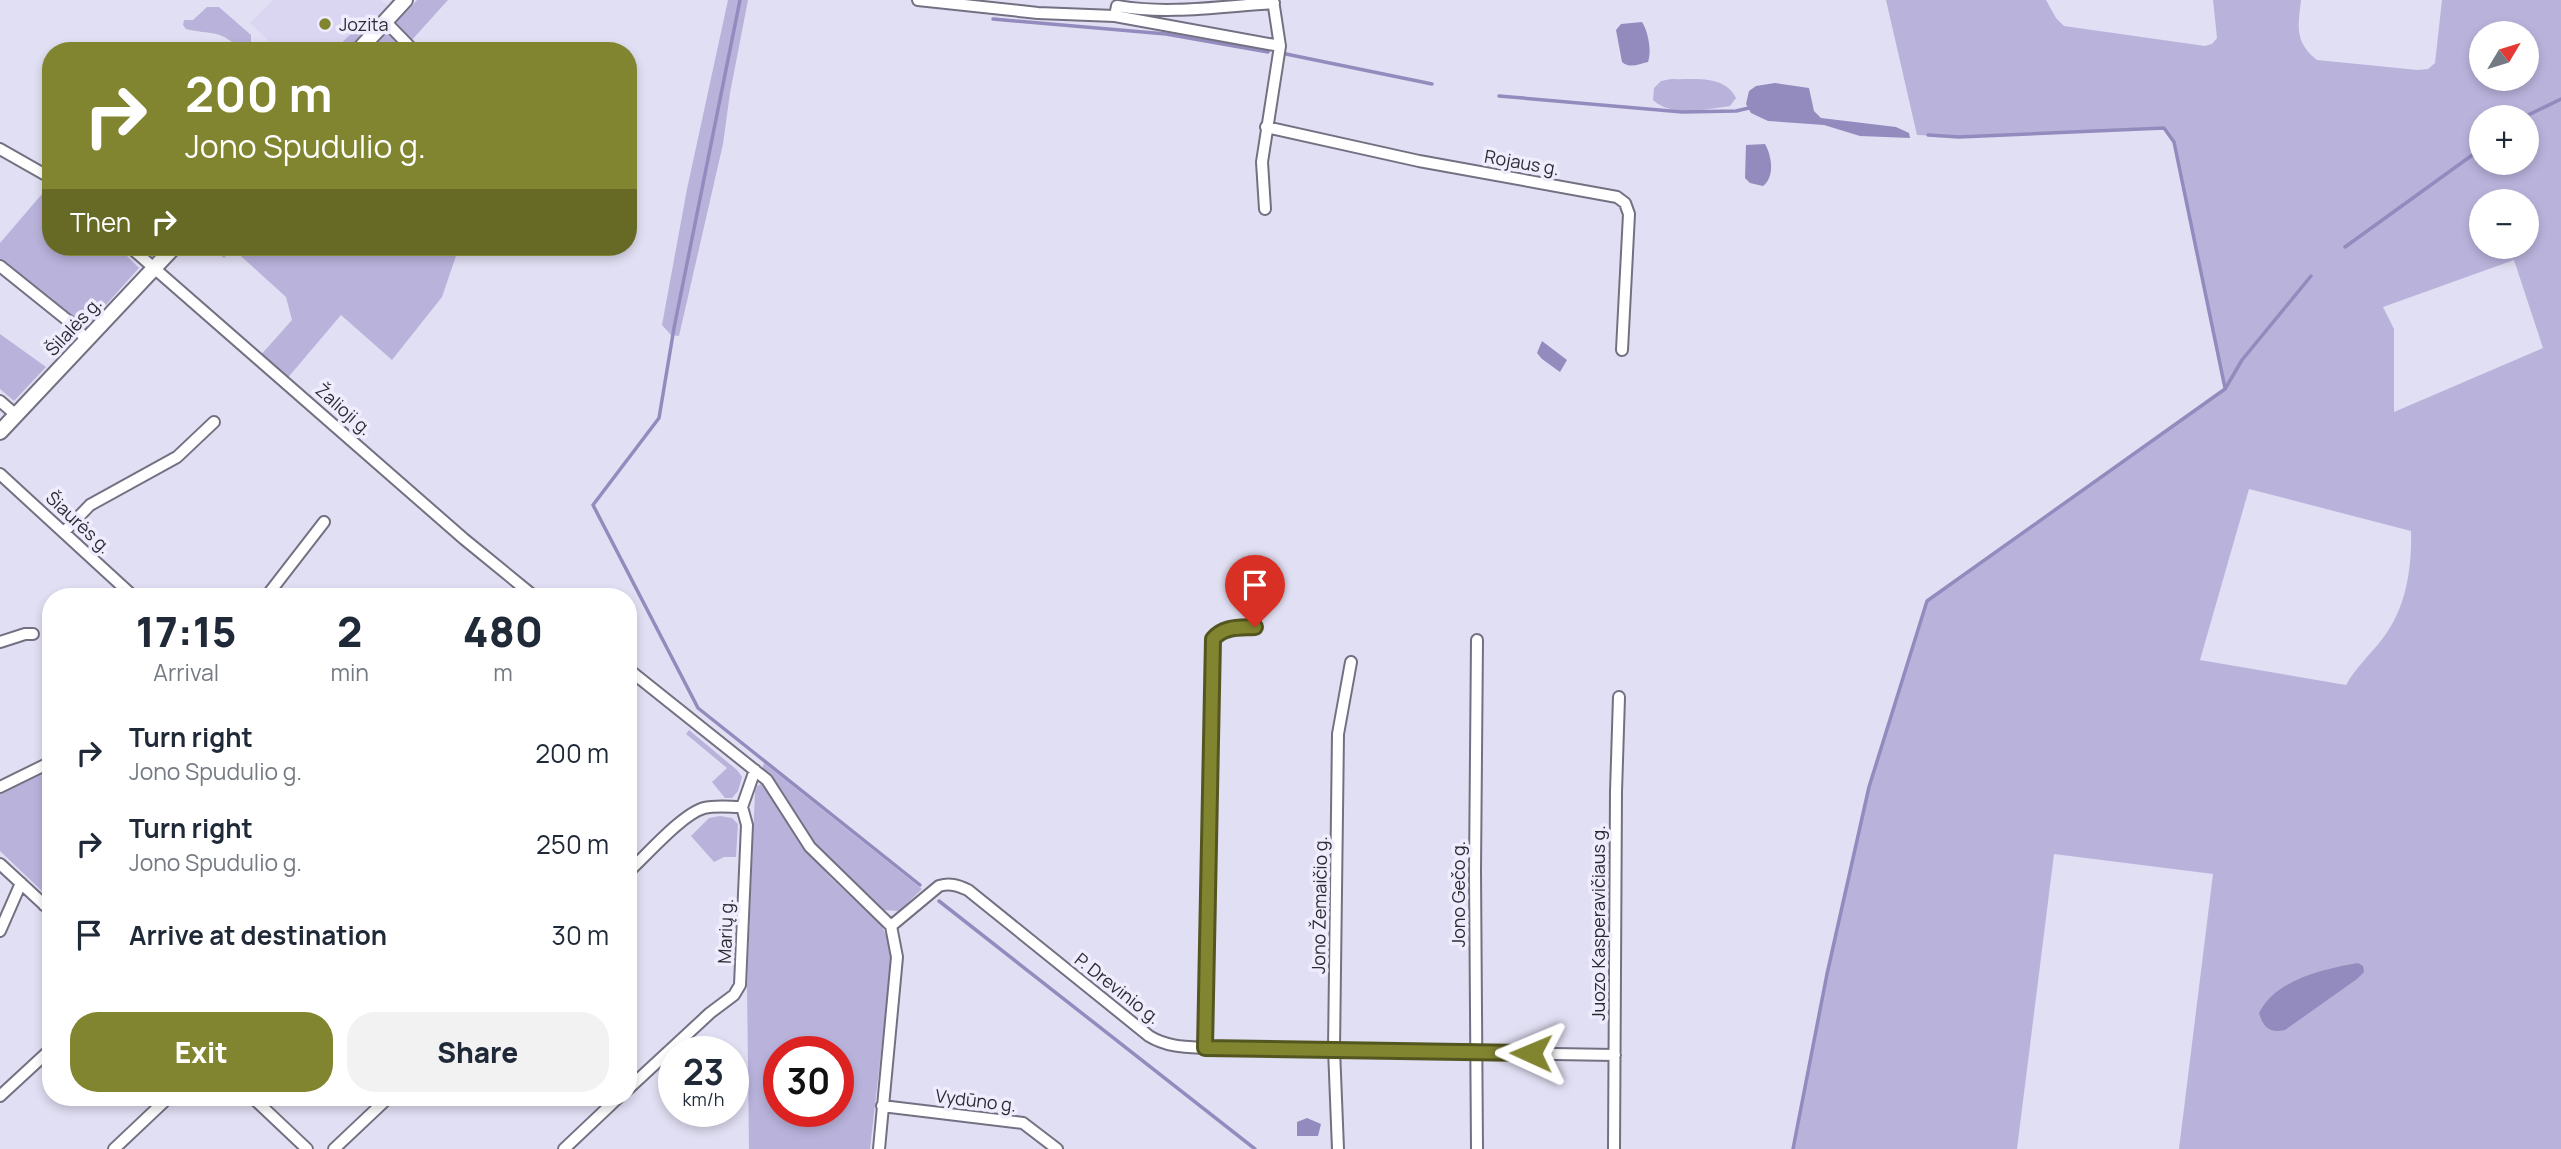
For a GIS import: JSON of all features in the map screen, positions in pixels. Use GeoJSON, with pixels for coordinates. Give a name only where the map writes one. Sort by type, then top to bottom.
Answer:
{"type":"FeatureCollection","features":[{"type":"Feature","properties":{"kind":"main road"},"geometry":{"type":"LineString","coordinates":[[366,42],[405,0]]}},
{"type":"Feature","properties":{"kind":"main road","name":"Šilalės g."},"geometry":{"type":"LineString","coordinates":[[0,432],[166,256]]}},
{"type":"Feature","properties":{"kind":"street"},"geometry":{"type":"LineString","coordinates":[[918,0],[1038,13],[1115,16],[1280,46]]}},
{"type":"Feature","properties":{"kind":"street"},"geometry":{"type":"LineString","coordinates":[[1115,16],[1117,6],[1133,9],[1274,2],[1280,46],[1262,162],[1265,209]]}},
{"type":"Feature","properties":{"kind":"street"},"geometry":{"type":"LineString","coordinates":[[385,22],[405,42]]}},
{"type":"Feature","properties":{"kind":"street","name":"Rojaus g."},"geometry":{"type":"LineString","coordinates":[[1266,127],[1419,161],[1617,197],[1625,203],[1629,214],[1622,349]]}},
{"type":"Feature","properties":{"kind":"street"},"geometry":{"type":"LineString","coordinates":[[0,149],[42,173]]}},
{"type":"Feature","properties":{"kind":"street","name":"Žalioji g."},"geometry":{"type":"LineString","coordinates":[[140,256],[464,539],[524,588]]}},
{"type":"Feature","properties":{"kind":"street"},"geometry":{"type":"LineString","coordinates":[[0,267],[71,323],[87,340]]}},
{"type":"Feature","properties":{"kind":"street"},"geometry":{"type":"LineString","coordinates":[[0,401],[16,415]]}},
{"type":"Feature","properties":{"kind":"street"},"geometry":{"type":"LineString","coordinates":[[64,532],[90,505],[177,457],[214,422]]}},
{"type":"Feature","properties":{"kind":"street","name":"Šiaurės g."},"geometry":{"type":"LineString","coordinates":[[0,474],[124,588]]}},
{"type":"Feature","properties":{"kind":"street"},"geometry":{"type":"LineString","coordinates":[[272,588],[324,522]]}},
{"type":"Feature","properties":{"kind":"street"},"geometry":{"type":"LineString","coordinates":[[1205,1048],[1213,639],[1220,631],[1230,628],[1255,627]]}},
{"type":"Feature","properties":{"kind":"street"},"geometry":{"type":"LineString","coordinates":[[0,642],[33,634]]}},
{"type":"Feature","properties":{"kind":"street","name":"Jono Gečo g."},"geometry":{"type":"LineString","coordinates":[[1477,640],[1477,1149]]}},
{"type":"Feature","properties":{"kind":"street","name":"Jono Žemaičio g."},"geometry":{"type":"LineString","coordinates":[[1338,1149],[1334,1049],[1338,734],[1351,662]]}},
{"type":"Feature","properties":{"kind":"street"},"geometry":{"type":"LineString","coordinates":[[637,676],[755,771],[777,792],[810,847],[891,926],[897,957],[878,1149]]}},
{"type":"Feature","properties":{"kind":"street","name":"Juozo Kasperavičiaus g."},"geometry":{"type":"LineString","coordinates":[[1614,1149],[1615,806],[1619,697]]}},
{"type":"Feature","properties":{"kind":"street"},"geometry":{"type":"LineString","coordinates":[[0,787],[42,766]]}},
{"type":"Feature","properties":{"kind":"street","name":"Marių g."},"geometry":{"type":"LineString","coordinates":[[637,1081],[710,1013],[734,995],[740,985],[747,825],[742,807],[755,771]]}},
{"type":"Feature","properties":{"kind":"street"},"geometry":{"type":"LineString","coordinates":[[637,864],[688,816],[712,806],[742,807]]}},
{"type":"Feature","properties":{"kind":"street"},"geometry":{"type":"LineString","coordinates":[[0,864],[42,902]]}},
{"type":"Feature","properties":{"kind":"street"},"geometry":{"type":"LineString","coordinates":[[0,930],[21,883]]}},
{"type":"Feature","properties":{"kind":"street","name":"P. Drevinio g."},"geometry":{"type":"LineString","coordinates":[[891,926],[939,886],[959,886],[968,890],[1150,1036],[1173,1046],[1615,1055]]}},
{"type":"Feature","properties":{"kind":"street"},"geometry":{"type":"LineString","coordinates":[[0,1096],[42,1057]]}},
{"type":"Feature","properties":{"kind":"street"},"geometry":{"type":"LineString","coordinates":[[114,1149],[159,1106]]}},
{"type":"Feature","properties":{"kind":"street"},"geometry":{"type":"LineString","coordinates":[[262,1106],[307,1149]]}},
{"type":"Feature","properties":{"kind":"street"},"geometry":{"type":"LineString","coordinates":[[334,1149],[379,1106]]}},
{"type":"Feature","properties":{"kind":"street"},"geometry":{"type":"LineString","coordinates":[[564,1149],[609,1106]]}},
{"type":"Feature","properties":{"kind":"street","name":"Vydūno g."},"geometry":{"type":"LineString","coordinates":[[882,1106],[1023,1123],[1057,1149]]}},
{"type":"Feature","properties":{"kind":"shaded area"},"geometry":{"type":"Polygon","coordinates":[[[273,0],[380,0],[389,6],[356,42],[270,42],[250,23],[273,0]]]}},
{"type":"Feature","properties":{"kind":"shaded area"},"geometry":{"type":"Polygon","coordinates":[[[417,0],[448,0],[410,42],[378,42],[417,0]]]}},
{"type":"Feature","properties":{"kind":"shaded area"},"geometry":{"type":"Polygon","coordinates":[[[728,0],[748,0],[723,144],[679,336],[671,335],[662,325],[687,189],[728,0]]]}},
{"type":"Feature","properties":{"kind":"shaded area"},"geometry":{"type":"Polygon","coordinates":[[[1886,0],[2046,0],[2064,26],[2205,46],[2212,44],[2217,38],[2213,0],[2301,0],[2299,33],[2304,47],[2317,60],[2418,70],[2428,69],[2435,63],[2442,0],[2561,0],[2561,1149],[2179,1149],[2213,874],[2054,854],[2017,1149],[1793,1149],[1827,974],[1869,787],[1927,601],[2225,389],[2174,142],[2164,129],[2154,127],[1959,137],[1917,135],[1886,0]],[[2514,260],[2383,307],[2394,329],[2394,412],[2543,348],[2514,260]],[[2249,489],[2200,660],[2346,685],[2383,638],[2397,614],[2409,574],[2411,531],[2249,489]]]}},
{"type":"Feature","properties":{"kind":"shaded area"},"geometry":{"type":"Polygon","coordinates":[[[207,7],[219,7],[251,35],[251,42],[232,42],[216,34],[186,29],[184,20],[193,20],[207,7]]]}},
{"type":"Feature","properties":{"kind":"shaded area"},"geometry":{"type":"Polygon","coordinates":[[[1642,22],[1649,41],[1648,62],[1628,65],[1622,62],[1616,30],[1621,24],[1642,22]]]}},
{"type":"Feature","properties":{"kind":"shaded area"},"geometry":{"type":"Polygon","coordinates":[[[357,28],[361,30],[362,34],[354,42],[342,42],[357,28]]]}},
{"type":"Feature","properties":{"kind":"shaded area"},"geometry":{"type":"Polygon","coordinates":[[[1671,79],[1716,82],[1731,90],[1736,98],[1730,106],[1690,111],[1670,109],[1653,100],[1654,88],[1661,81],[1671,79]]]}},
{"type":"Feature","properties":{"kind":"shaded area"},"geometry":{"type":"Polygon","coordinates":[[[1775,83],[1809,88],[1814,111],[1821,118],[1896,127],[1909,133],[1910,138],[1860,136],[1824,125],[1768,121],[1751,113],[1746,104],[1749,91],[1756,86],[1775,83]]]}},
{"type":"Feature","properties":{"kind":"shaded area"},"geometry":{"type":"Polygon","coordinates":[[[1765,144],[1771,172],[1763,186],[1750,183],[1745,178],[1746,145],[1765,144]]]}},
{"type":"Feature","properties":{"kind":"shaded area"},"geometry":{"type":"Polygon","coordinates":[[[42,194],[42,256],[127,256],[139,268],[86,327],[0,259],[0,243],[42,194]]]}},
{"type":"Feature","properties":{"kind":"shaded area"},"geometry":{"type":"Polygon","coordinates":[[[241,256],[456,256],[442,297],[392,360],[341,315],[285,381],[259,357],[292,320],[286,297],[241,256]]]}},
{"type":"Feature","properties":{"kind":"shaded area"},"geometry":{"type":"Polygon","coordinates":[[[0,334],[46,367],[14,401],[0,389],[0,334]]]}},
{"type":"Feature","properties":{"kind":"shaded area"},"geometry":{"type":"Polygon","coordinates":[[[1542,341],[1567,360],[1560,372],[1537,353],[1542,341]]]}},
{"type":"Feature","properties":{"kind":"shaded area"},"geometry":{"type":"Polygon","coordinates":[[[689,730],[742,777],[738,791],[732,798],[725,798],[712,782],[727,768],[686,734],[689,730]]]}},
{"type":"Feature","properties":{"kind":"shaded area"},"geometry":{"type":"Polygon","coordinates":[[[764,763],[922,889],[899,911],[883,910],[835,865],[809,836],[776,784],[762,769],[764,763]]]}},
{"type":"Feature","properties":{"kind":"shaded area"},"geometry":{"type":"Polygon","coordinates":[[[42,771],[42,891],[0,851],[0,792],[42,771]]]}},
{"type":"Feature","properties":{"kind":"shaded area"},"geometry":{"type":"Polygon","coordinates":[[[761,784],[767,787],[803,846],[830,877],[882,926],[889,942],[891,954],[888,991],[870,1149],[749,1149],[747,987],[755,791],[761,784]]]}},
{"type":"Feature","properties":{"kind":"shaded area"},"geometry":{"type":"Polygon","coordinates":[[[709,818],[732,818],[738,824],[736,857],[724,857],[714,862],[691,836],[709,818]]]}},
{"type":"Feature","properties":{"kind":"shaded area"},"geometry":{"type":"Polygon","coordinates":[[[2358,963],[2363,966],[2364,972],[2357,979],[2285,1030],[2271,1030],[2263,1022],[2259,1013],[2267,1001],[2289,984],[2316,972],[2358,963]]]}},
{"type":"Feature","properties":{"kind":"shaded area"},"geometry":{"type":"Polygon","coordinates":[[[1307,1118],[1321,1124],[1318,1136],[1297,1136],[1297,1122],[1307,1118]]]}},
{"type":"Feature","properties":{"kind":"waterway"},"geometry":{"type":"LineString","coordinates":[[636,588],[593,505],[659,418],[674,328],[740,0]]}},
{"type":"Feature","properties":{"kind":"waterway"},"geometry":{"type":"LineString","coordinates":[[993,19],[1166,34],[1268,52]]}},
{"type":"Feature","properties":{"kind":"waterway"},"geometry":{"type":"LineString","coordinates":[[1286,54],[1432,84]]}},
{"type":"Feature","properties":{"kind":"waterway"},"geometry":{"type":"LineString","coordinates":[[1499,96],[1682,112],[1736,111],[1749,108]]}},
{"type":"Feature","properties":{"kind":"waterway"},"geometry":{"type":"LineString","coordinates":[[2539,110],[2561,99]]}},
{"type":"Feature","properties":{"kind":"waterway"},"geometry":{"type":"LineString","coordinates":[[1928,135],[1959,137],[2164,128],[2174,142],[2225,388]]}},
{"type":"Feature","properties":{"kind":"waterway"},"geometry":{"type":"LineString","coordinates":[[2345,247],[2469,157]]}},
{"type":"Feature","properties":{"kind":"waterway"},"geometry":{"type":"LineString","coordinates":[[1793,1149],[1827,974],[1869,787],[1927,601],[2225,389],[2242,360],[2311,276]]}},
{"type":"Feature","properties":{"kind":"waterway"},"geometry":{"type":"LineString","coordinates":[[637,590],[698,708],[920,885]]}},
{"type":"Feature","properties":{"kind":"waterway"},"geometry":{"type":"LineString","coordinates":[[939,901],[1255,1149]]}},
{"type":"Feature","properties":{"kind":"place","name":"Jozita"},"geometry":{"type":"Point","coordinates":[325,24]}},
{"type":"Feature","properties":{"kind":"route"},"geometry":{"type":"LineString","coordinates":[[1255,627],[1230,628],[1220,631],[1213,639],[1205,1048],[1531,1053]]}}]}
